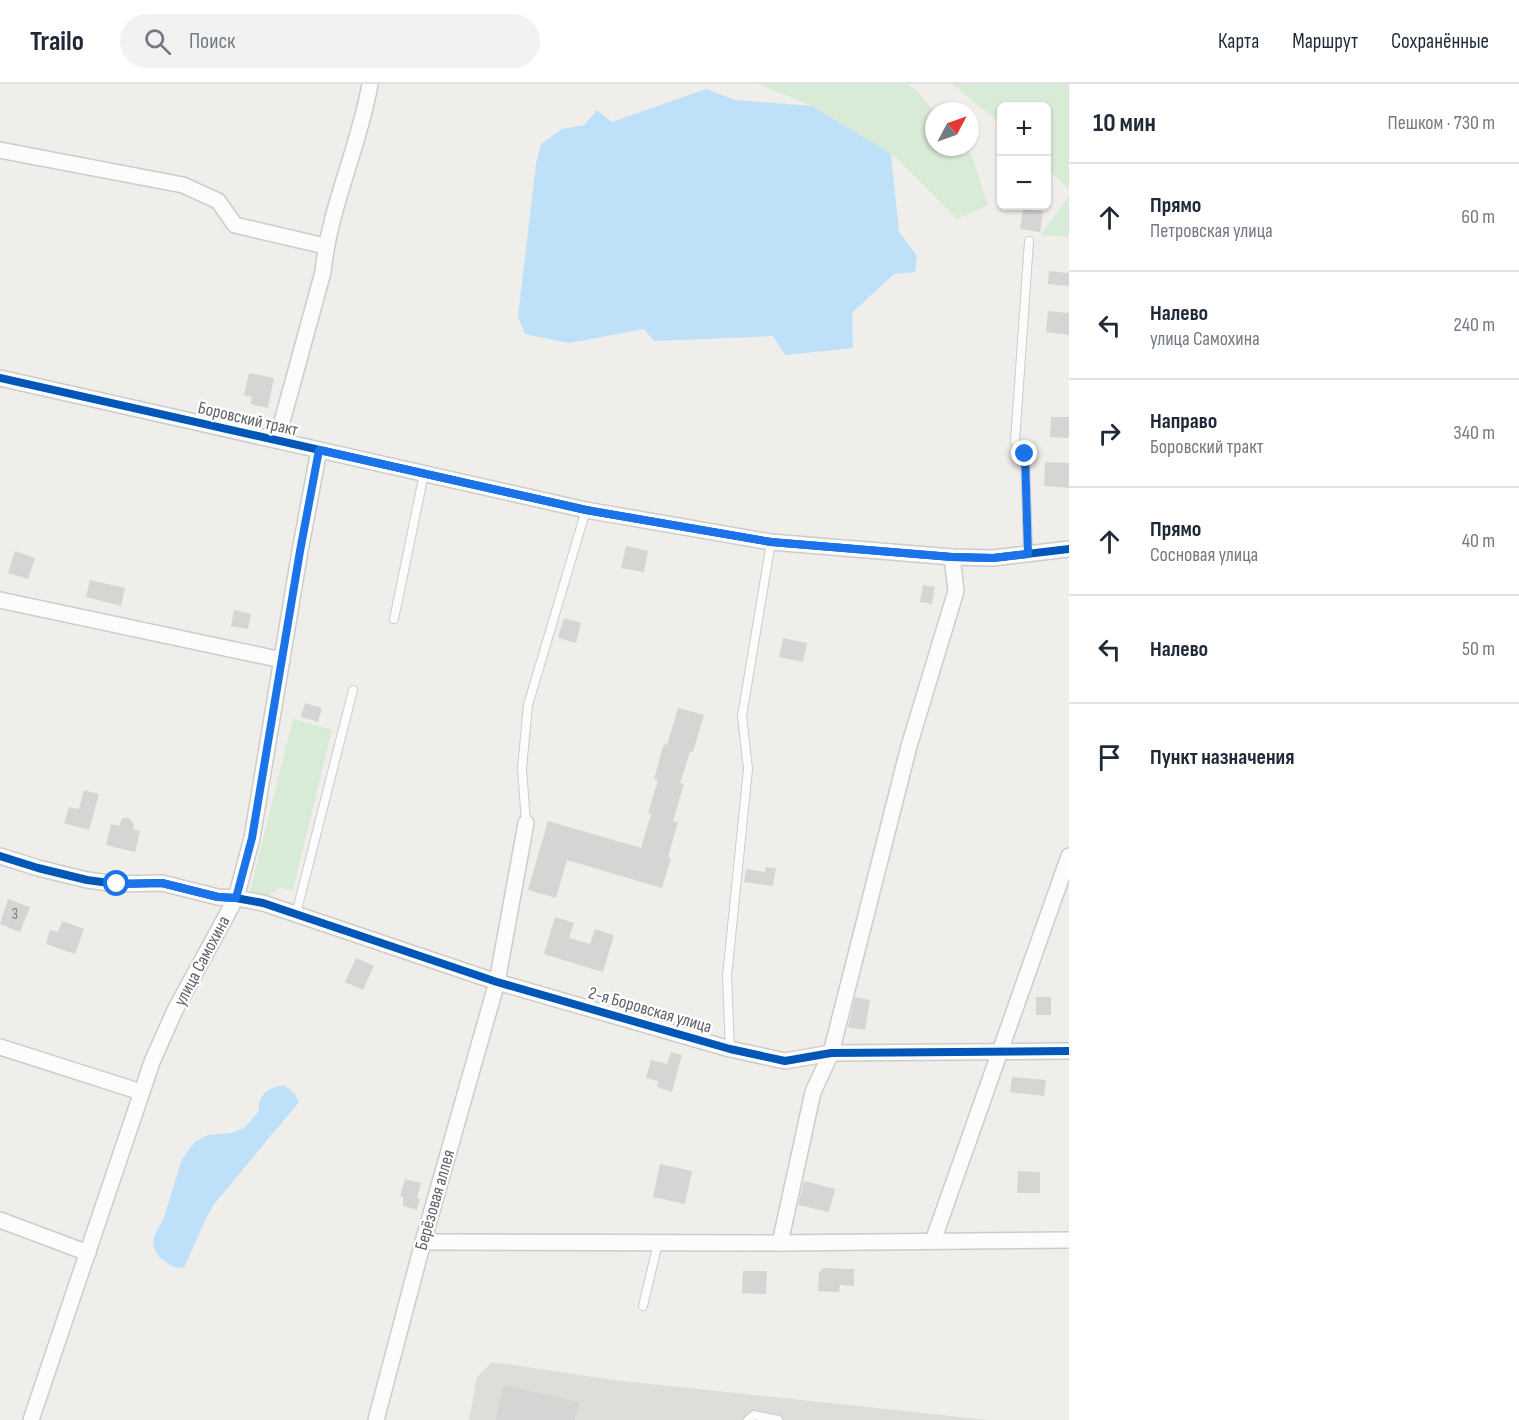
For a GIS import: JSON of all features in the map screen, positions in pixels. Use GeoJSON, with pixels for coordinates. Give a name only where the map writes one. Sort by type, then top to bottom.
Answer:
{"type":"FeatureCollection","features":[{"type":"Feature","properties":{"kind":"street"},"geometry":{"type":"LineString","coordinates":[[277,440],[323,272],[325,246],[356,143],[370,84]]}},
{"type":"Feature","properties":{"kind":"street"},"geometry":{"type":"LineString","coordinates":[[0,150],[183,185],[218,201],[235,225],[325,246]]}},
{"type":"Feature","properties":{"kind":"street","name":"Боровский тракт"},"geometry":{"type":"LineString","coordinates":[[0,378],[586,510],[771,542],[952,557],[993,558],[1069,549]]}},
{"type":"Feature","properties":{"kind":"street","name":"улица Самохина"},"geometry":{"type":"LineString","coordinates":[[31,1420],[152,1062],[175,1010],[236,898],[252,838],[319,450]]}},
{"type":"Feature","properties":{"kind":"street"},"geometry":{"type":"LineString","coordinates":[[780,1243],[813,1092],[831,1053],[909,747],[956,591],[952,557]]}},
{"type":"Feature","properties":{"kind":"street"},"geometry":{"type":"LineString","coordinates":[[0,600],[282,660]]}},
{"type":"Feature","properties":{"kind":"street","name":"Берёзовая аллея"},"geometry":{"type":"LineString","coordinates":[[376,1420],[423,1242],[497,982],[526,823]]}},
{"type":"Feature","properties":{"kind":"street","name":"2-я Боровская улица"},"geometry":{"type":"LineString","coordinates":[[0,856],[87,880],[117,884],[162,883],[218,897],[263,903],[497,982],[730,1049],[785,1061],[831,1053],[1069,1052]]}},
{"type":"Feature","properties":{"kind":"street"},"geometry":{"type":"LineString","coordinates":[[933,1240],[1069,856]]}},
{"type":"Feature","properties":{"kind":"street"},"geometry":{"type":"LineString","coordinates":[[0,1047],[141,1092]]}},
{"type":"Feature","properties":{"kind":"street"},"geometry":{"type":"LineString","coordinates":[[0,1220],[88,1252]]}},
{"type":"Feature","properties":{"kind":"street"},"geometry":{"type":"LineString","coordinates":[[423,1242],[780,1243],[1069,1240]]}},
{"type":"Feature","properties":{"kind":"lane"},"geometry":{"type":"LineString","coordinates":[[1028,554],[1025,454],[1015,442],[1029,241]]}},
{"type":"Feature","properties":{"kind":"lane"},"geometry":{"type":"LineString","coordinates":[[394,619],[424,474]]}},
{"type":"Feature","properties":{"kind":"lane"},"geometry":{"type":"LineString","coordinates":[[526,823],[522,768],[528,705],[586,510]]}},
{"type":"Feature","properties":{"kind":"lane"},"geometry":{"type":"LineString","coordinates":[[730,1049],[727,976],[748,770],[742,716],[771,542]]}},
{"type":"Feature","properties":{"kind":"lane"},"geometry":{"type":"LineString","coordinates":[[296,914],[353,690]]}},
{"type":"Feature","properties":{"kind":"lane"},"geometry":{"type":"LineString","coordinates":[[643,1306],[658,1243]]}},
{"type":"Feature","properties":{"kind":"lane"},"geometry":{"type":"LineString","coordinates":[[748,1420],[754,1415],[778,1420]]}},
{"type":"Feature","properties":{"kind":"shaded area"},"geometry":{"type":"Polygon","coordinates":[[[492,1362],[614,1380],[989,1420],[469,1420],[477,1377],[492,1362]]]}},
{"type":"Feature","properties":{"kind":"green space"},"geometry":{"type":"Polygon","coordinates":[[[758,84],[907,84],[926,102],[925,156],[972,156],[988,205],[957,219],[897,158],[812,106],[758,84]]]}},
{"type":"Feature","properties":{"kind":"green space"},"geometry":{"type":"Polygon","coordinates":[[[952,84],[1069,84],[1069,190],[1051,172],[1051,102],[997,102],[997,121],[979,106],[979,102],[974,102],[952,84]]]}},
{"type":"Feature","properties":{"kind":"green space"},"geometry":{"type":"Polygon","coordinates":[[[1069,196],[1069,237],[1041,235],[1069,196]]]}},
{"type":"Feature","properties":{"kind":"green space"},"geometry":{"type":"Polygon","coordinates":[[[293,719],[332,730],[293,890],[279,888],[266,898],[250,891],[293,719]]]}},
{"type":"Feature","properties":{"kind":"water"},"geometry":{"type":"Polygon","coordinates":[[[706,89],[735,100],[812,106],[891,154],[899,232],[917,256],[915,272],[894,274],[852,313],[853,348],[785,355],[773,336],[654,341],[644,329],[569,343],[525,334],[518,317],[536,164],[541,144],[562,129],[584,125],[597,110],[612,122],[706,89]]]}},
{"type":"Feature","properties":{"kind":"water"},"geometry":{"type":"Polygon","coordinates":[[[284,1085],[294,1093],[299,1102],[215,1203],[184,1268],[173,1267],[160,1258],[153,1246],[154,1236],[163,1220],[182,1159],[195,1142],[208,1135],[232,1133],[244,1128],[259,1111],[262,1096],[273,1088],[284,1085]]]}},
{"type":"Feature","properties":{"kind":"building"},"geometry":{"type":"Polygon","coordinates":[[[1023,210],[1043,211],[1040,232],[1020,229],[1023,210]]]}},
{"type":"Feature","properties":{"kind":"building"},"geometry":{"type":"Polygon","coordinates":[[[1049,271],[1069,273],[1069,286],[1048,284],[1049,271]]]}},
{"type":"Feature","properties":{"kind":"building"},"geometry":{"type":"Polygon","coordinates":[[[1048,311],[1069,313],[1069,335],[1046,332],[1048,311]]]}},
{"type":"Feature","properties":{"kind":"building"},"geometry":{"type":"Polygon","coordinates":[[[249,373],[274,378],[268,408],[250,404],[252,397],[244,395],[249,373]]]}},
{"type":"Feature","properties":{"kind":"building"},"geometry":{"type":"Polygon","coordinates":[[[1051,417],[1069,417],[1069,438],[1050,437],[1051,417]]]}},
{"type":"Feature","properties":{"kind":"building"},"geometry":{"type":"Polygon","coordinates":[[[1045,462],[1069,463],[1069,488],[1044,486],[1045,462]]]}},
{"type":"Feature","properties":{"kind":"building"},"geometry":{"type":"Polygon","coordinates":[[[626,546],[648,551],[644,572],[621,568],[626,546]]]}},
{"type":"Feature","properties":{"kind":"building"},"geometry":{"type":"Polygon","coordinates":[[[15,551],[35,558],[28,579],[8,573],[15,551]]]}},
{"type":"Feature","properties":{"kind":"building"},"geometry":{"type":"Polygon","coordinates":[[[90,580],[125,588],[121,606],[86,597],[90,580]]]}},
{"type":"Feature","properties":{"kind":"building"},"geometry":{"type":"Polygon","coordinates":[[[923,585],[935,587],[932,604],[920,602],[923,585]]]}},
{"type":"Feature","properties":{"kind":"building"},"geometry":{"type":"Polygon","coordinates":[[[234,610],[251,614],[248,629],[231,626],[234,610]]]}},
{"type":"Feature","properties":{"kind":"building"},"geometry":{"type":"Polygon","coordinates":[[[564,618],[581,623],[576,643],[558,638],[564,618]]]}},
{"type":"Feature","properties":{"kind":"building"},"geometry":{"type":"Polygon","coordinates":[[[783,638],[807,643],[803,662],[779,657],[783,638]]]}},
{"type":"Feature","properties":{"kind":"building"},"geometry":{"type":"Polygon","coordinates":[[[305,703],[322,708],[318,722],[301,717],[305,703]]]}},
{"type":"Feature","properties":{"kind":"building"},"geometry":{"type":"Polygon","coordinates":[[[678,708],[704,715],[693,752],[690,752],[680,783],[684,784],[673,821],[678,822],[662,888],[567,860],[556,898],[528,890],[548,821],[641,848],[658,780],[654,779],[678,708]]]}},
{"type":"Feature","properties":{"kind":"building"},"geometry":{"type":"Polygon","coordinates":[[[84,790],[99,794],[89,830],[64,823],[69,807],[79,809],[84,790]]]}},
{"type":"Feature","properties":{"kind":"building"},"geometry":{"type":"Polygon","coordinates":[[[128,817],[134,824],[133,829],[140,831],[135,852],[106,845],[111,824],[119,826],[122,819],[128,817]]]}},
{"type":"Feature","properties":{"kind":"building"},"geometry":{"type":"Polygon","coordinates":[[[766,867],[776,868],[773,886],[744,882],[746,869],[765,872],[766,867]]]}},
{"type":"Feature","properties":{"kind":"building"},"geometry":{"type":"Polygon","coordinates":[[[8,899],[30,907],[20,932],[0,924],[8,899]]]}},
{"type":"Feature","properties":{"kind":"building"},"geometry":{"type":"Polygon","coordinates":[[[555,917],[574,923],[569,938],[590,944],[595,929],[614,935],[603,972],[544,954],[555,917]]]}},
{"type":"Feature","properties":{"kind":"building"},"geometry":{"type":"Polygon","coordinates":[[[62,921],[84,929],[75,954],[46,944],[50,930],[58,932],[62,921]]]}},
{"type":"Feature","properties":{"kind":"building"},"geometry":{"type":"Polygon","coordinates":[[[356,958],[374,966],[363,990],[345,982],[356,958]]]}},
{"type":"Feature","properties":{"kind":"building"},"geometry":{"type":"Polygon","coordinates":[[[855,997],[870,1000],[865,1030],[848,1027],[855,997]]]}},
{"type":"Feature","properties":{"kind":"building"},"geometry":{"type":"Polygon","coordinates":[[[1036,997],[1051,997],[1051,1015],[1036,1015],[1036,997]]]}},
{"type":"Feature","properties":{"kind":"building"},"geometry":{"type":"Polygon","coordinates":[[[671,1052],[682,1055],[672,1092],[657,1087],[658,1081],[646,1078],[651,1060],[667,1064],[671,1052]]]}},
{"type":"Feature","properties":{"kind":"building"},"geometry":{"type":"Polygon","coordinates":[[[1012,1077],[1046,1080],[1044,1096],[1010,1092],[1012,1077]]]}},
{"type":"Feature","properties":{"kind":"building"},"geometry":{"type":"Polygon","coordinates":[[[660,1164],[692,1171],[685,1204],[653,1197],[660,1164]]]}},
{"type":"Feature","properties":{"kind":"building"},"geometry":{"type":"Polygon","coordinates":[[[1018,1171],[1040,1172],[1040,1193],[1017,1193],[1018,1171]]]}},
{"type":"Feature","properties":{"kind":"building"},"geometry":{"type":"Polygon","coordinates":[[[405,1179],[421,1183],[417,1210],[403,1206],[403,1197],[400,1196],[405,1179]]]}},
{"type":"Feature","properties":{"kind":"building"},"geometry":{"type":"Polygon","coordinates":[[[804,1181],[835,1189],[829,1212],[798,1205],[804,1181]]]}},
{"type":"Feature","properties":{"kind":"building"},"geometry":{"type":"Polygon","coordinates":[[[823,1268],[854,1269],[854,1286],[840,1285],[839,1292],[818,1291],[819,1273],[823,1268]]]}},
{"type":"Feature","properties":{"kind":"building"},"geometry":{"type":"Polygon","coordinates":[[[743,1271],[767,1271],[766,1294],[742,1293],[743,1271]]]}},
{"type":"Feature","properties":{"kind":"building"},"geometry":{"type":"Polygon","coordinates":[[[503,1385],[579,1402],[575,1420],[496,1420],[503,1385]]]}},
{"type":"Feature","properties":{"kind":"cycle path"},"geometry":{"type":"LineString","coordinates":[[0,378],[586,510],[771,542],[952,557],[993,558],[1069,549]]}},
{"type":"Feature","properties":{"kind":"cycle path"},"geometry":{"type":"LineString","coordinates":[[0,856],[87,880],[117,884],[162,883],[218,897],[263,903],[497,982],[730,1049],[785,1061],[831,1053],[1069,1051]]}},
{"type":"Feature","properties":{"kind":"route"},"geometry":{"type":"LineString","coordinates":[[117,884],[162,883],[218,897],[236,898],[252,838],[319,450],[586,510],[771,542],[952,557],[993,558],[1028,554],[1025,454]]}}]}
